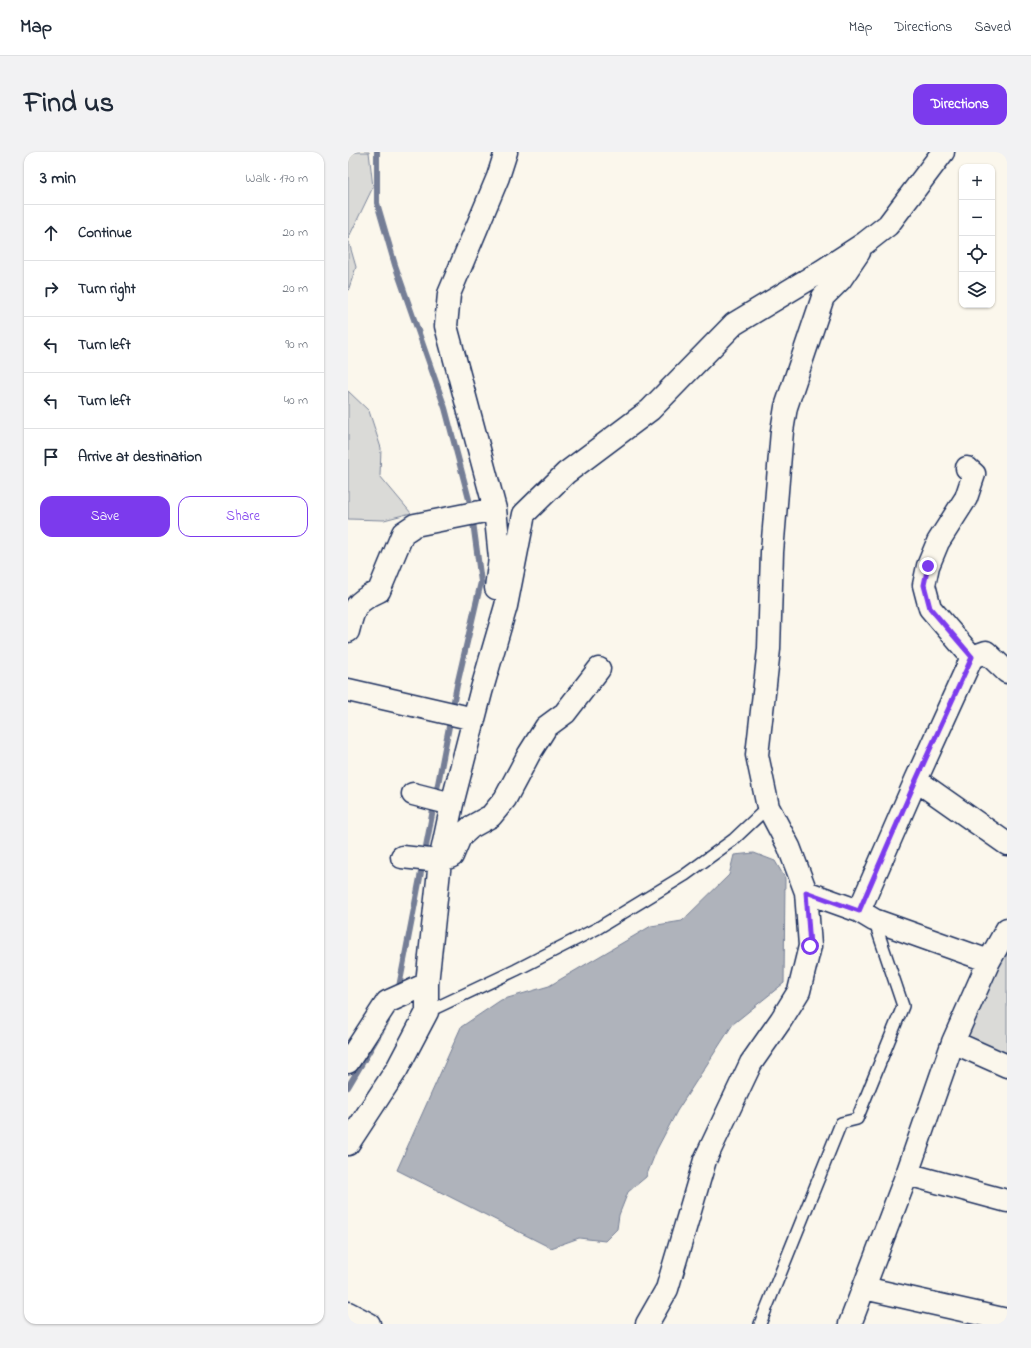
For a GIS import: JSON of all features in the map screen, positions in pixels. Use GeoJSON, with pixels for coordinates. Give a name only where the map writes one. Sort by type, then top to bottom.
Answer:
{"type":"FeatureCollection","features":[{"type":"Feature","properties":{"kind":"street"},"geometry":{"type":"LineString","coordinates":[[481,692],[500,558],[494,510],[446,326],[449,294],[498,177],[506,152]]}},
{"type":"Feature","properties":{"kind":"street"},"geometry":{"type":"LineString","coordinates":[[348,1144],[397,1069],[427,1012],[427,984],[440,861],[452,804],[474,719],[506,606],[524,514],[566,473],[650,410],[734,324],[822,271],[865,243],[888,225],[943,152]]}},
{"type":"Feature","properties":{"kind":"street"},"geometry":{"type":"LineString","coordinates":[[647,1324],[667,1289],[705,1160],[751,1063],[799,991],[810,946],[806,892],[789,847],[768,807],[757,755],[769,649],[772,552],[782,431],[786,407],[823,297],[840,280],[865,243]]}},
{"type":"Feature","properties":{"kind":"street"},"geometry":{"type":"LineString","coordinates":[[967,468],[974,474],[966,498],[938,542],[928,566],[924,585],[930,608],[972,657]]}},
{"type":"Feature","properties":{"kind":"street"},"geometry":{"type":"LineString","coordinates":[[348,631],[351,610],[365,597],[379,591],[403,533],[415,525],[494,510]]}},
{"type":"Feature","properties":{"kind":"street"},"geometry":{"type":"LineString","coordinates":[[866,915],[916,780],[972,657],[986,652],[1007,672]]}},
{"type":"Feature","properties":{"kind":"street"},"geometry":{"type":"LineString","coordinates":[[402,857],[440,861],[452,856],[460,837],[471,827],[491,816],[506,799],[529,754],[546,727],[565,713],[598,669]]}},
{"type":"Feature","properties":{"kind":"street"},"geometry":{"type":"LineString","coordinates":[[348,690],[474,719]]}},
{"type":"Feature","properties":{"kind":"street"},"geometry":{"type":"LineString","coordinates":[[916,780],[1007,844]]}},
{"type":"Feature","properties":{"kind":"street"},"geometry":{"type":"LineString","coordinates":[[413,794],[452,804]]}},
{"type":"Feature","properties":{"kind":"street"},"geometry":{"type":"LineString","coordinates":[[806,892],[989,961]]}},
{"type":"Feature","properties":{"kind":"street"},"geometry":{"type":"LineString","coordinates":[[850,1324],[907,1174],[953,1042],[989,961],[1007,928]]}},
{"type":"Feature","properties":{"kind":"street"},"geometry":{"type":"LineString","coordinates":[[348,1062],[387,1002],[427,984]]}},
{"type":"Feature","properties":{"kind":"street"},"geometry":{"type":"LineString","coordinates":[[953,1042],[1007,1066]]}},
{"type":"Feature","properties":{"kind":"street"},"geometry":{"type":"LineString","coordinates":[[907,1174],[1007,1201]]}},
{"type":"Feature","properties":{"kind":"street"},"geometry":{"type":"LineString","coordinates":[[864,1288],[1007,1320]]}},
{"type":"Feature","properties":{"kind":"street"},"geometry":{"type":"LineString","coordinates":[[348,1313],[369,1324]]}},
{"type":"Feature","properties":{"kind":"lane"},"geometry":{"type":"LineString","coordinates":[[427,1012],[516,970],[584,935],[652,895],[685,875],[733,840],[768,807]]}},
{"type":"Feature","properties":{"kind":"lane"},"geometry":{"type":"LineString","coordinates":[[760,1324],[841,1123],[856,1118],[903,1006],[866,915]]}},
{"type":"Feature","properties":{"kind":"shaded area"},"geometry":{"type":"Polygon","coordinates":[[[348,152],[369,152],[373,187],[348,239],[348,152]]]}},
{"type":"Feature","properties":{"kind":"shaded area"},"geometry":{"type":"Polygon","coordinates":[[[348,239],[356,267],[348,291],[348,239]]]}},
{"type":"Feature","properties":{"kind":"shaded area"},"geometry":{"type":"Polygon","coordinates":[[[348,391],[369,411],[381,448],[380,476],[411,513],[384,520],[348,519],[348,391]]]}},
{"type":"Feature","properties":{"kind":"shaded area"},"geometry":{"type":"Polygon","coordinates":[[[754,853],[775,861],[785,878],[784,983],[733,1024],[677,1111],[657,1149],[646,1177],[628,1192],[619,1215],[617,1229],[605,1241],[579,1238],[551,1248],[397,1170],[461,1027],[501,1000],[549,986],[651,926],[682,921],[729,875],[734,855],[754,853]]]}},
{"type":"Feature","properties":{"kind":"shaded area"},"geometry":{"type":"Polygon","coordinates":[[[1007,951],[1007,1061],[963,1041],[1007,951]]]}},
{"type":"Feature","properties":{"kind":"waterway"},"geometry":{"type":"LineString","coordinates":[[377,152],[377,203],[395,265],[445,408],[471,507],[481,582],[457,685],[398,992]]}},
{"type":"Feature","properties":{"kind":"waterway"},"geometry":{"type":"LineString","coordinates":[[348,1087],[387,1021]]}},
{"type":"Feature","properties":{"kind":"route"},"geometry":{"type":"LineString","coordinates":[[810,946],[806,892],[859,911],[972,657],[930,608],[924,585],[928,566]]}}]}
